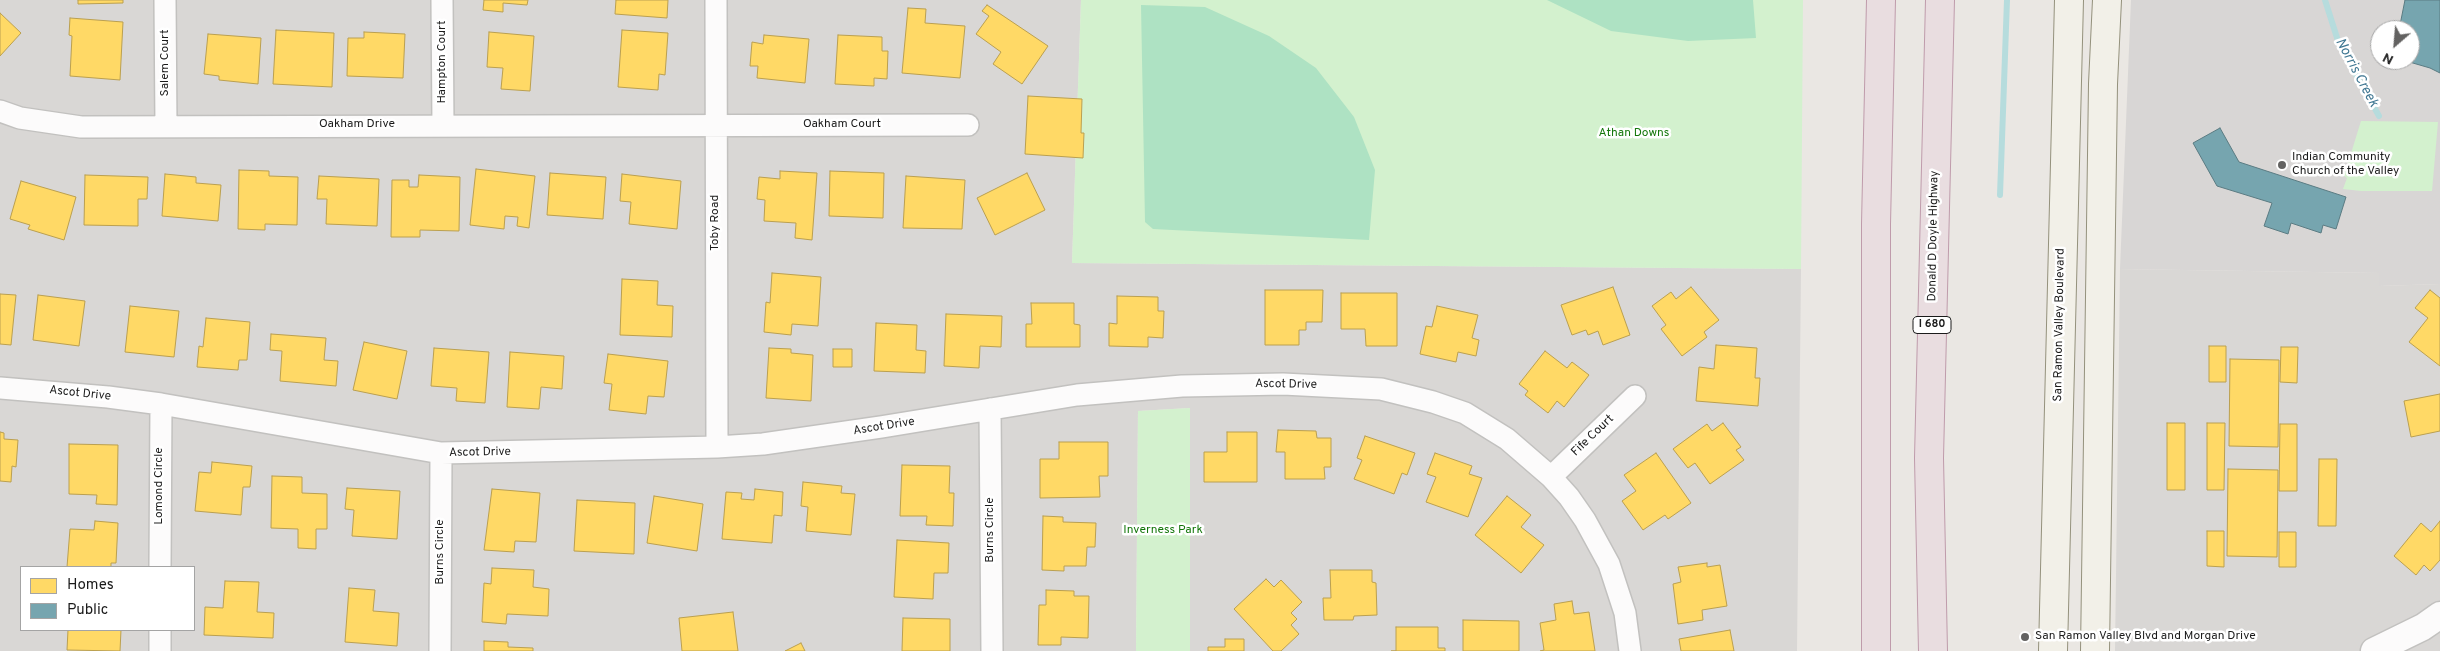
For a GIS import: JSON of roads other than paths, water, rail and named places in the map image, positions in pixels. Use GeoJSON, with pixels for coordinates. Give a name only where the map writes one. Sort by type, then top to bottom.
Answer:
{"type":"FeatureCollection","features":[{"type":"Feature","properties":{"kind":"highway"},"geometry":{"type":"LineString","coordinates":[[1876,651],[1876,234],[1881,0]]}},
{"type":"Feature","properties":{"kind":"highway","name":"Donald D Doyle Highway"},"geometry":{"type":"LineString","coordinates":[[1933,651],[1929,458],[1940,0]]}},
{"type":"Feature","properties":{"kind":"main road","name":"San Ramon Valley Boulevard"},"geometry":{"type":"LineString","coordinates":[[2053,651],[2069,0]]}},
{"type":"Feature","properties":{"kind":"main road"},"geometry":{"type":"LineString","coordinates":[[2095,651],[2103,84],[2107,0]]}},
{"type":"Feature","properties":{"kind":"street","name":"Salem Court"},"geometry":{"type":"LineString","coordinates":[[165,0],[166,126]]}},
{"type":"Feature","properties":{"kind":"street","name":"Hampton Court"},"geometry":{"type":"LineString","coordinates":[[442,0],[443,125]]}},
{"type":"Feature","properties":{"kind":"street","name":"Toby Road"},"geometry":{"type":"LineString","coordinates":[[716,0],[717,447]]}},
{"type":"Feature","properties":{"kind":"street","name":"Oakham Drive"},"geometry":{"type":"LineString","coordinates":[[0,111],[20,118],[81,127],[716,125]]}},
{"type":"Feature","properties":{"kind":"street","name":"Oakham Court"},"geometry":{"type":"LineString","coordinates":[[716,125],[968,125]]}},
{"type":"Feature","properties":{"kind":"street","name":"Ascot Drive"},"geometry":{"type":"LineString","coordinates":[[0,388],[108,396],[441,454],[717,447],[817,437],[1077,395],[1182,386],[1283,384],[1381,389],[1433,402],[1465,414],[1507,439],[1551,476],[1580,513],[1609,564],[1625,614],[1630,651]]}},
{"type":"Feature","properties":{"kind":"street","name":"Fife Court"},"geometry":{"type":"LineString","coordinates":[[1551,476],[1635,396]]}},
{"type":"Feature","properties":{"kind":"street","name":"Lomond Circle"},"geometry":{"type":"LineString","coordinates":[[160,566],[161,404]]}},
{"type":"Feature","properties":{"kind":"street","name":"Burns Circle"},"geometry":{"type":"LineString","coordinates":[[990,409],[992,651]]}},
{"type":"Feature","properties":{"kind":"street","name":"Burns Circle"},"geometry":{"type":"LineString","coordinates":[[440,651],[441,454]]}},
{"type":"Feature","properties":{"kind":"street"},"geometry":{"type":"LineString","coordinates":[[2374,651],[2423,627],[2440,615]]}},
{"type":"Feature","properties":{"kind":"street"},"geometry":{"type":"LineString","coordinates":[[160,631],[160,651]]}},
{"type":"Feature","properties":{"kind":"waterway"},"geometry":{"type":"LineString","coordinates":[[2000,195],[2007,0]]}},
{"type":"Feature","properties":{"kind":"waterway","name":"Norris Creek"},"geometry":{"type":"LineString","coordinates":[[2325,0],[2339,44],[2379,116]]}},
{"type":"Feature","properties":{"kind":"place","name":"Indian Community Church of the Valley"},"geometry":{"type":"Point","coordinates":[2282,165]}},
{"type":"Feature","properties":{"kind":"place","name":"San Ramon Valley Blvd and Morgan Drive"},"geometry":{"type":"Point","coordinates":[2025,637]}},
{"type":"Feature","properties":{"kind":"park label","name":"Athan Downs"},"geometry":{"type":"Point","coordinates":[1634,134]}},
{"type":"Feature","properties":{"kind":"park label","name":"Inverness Park"},"geometry":{"type":"Point","coordinates":[1163,531]}}]}
